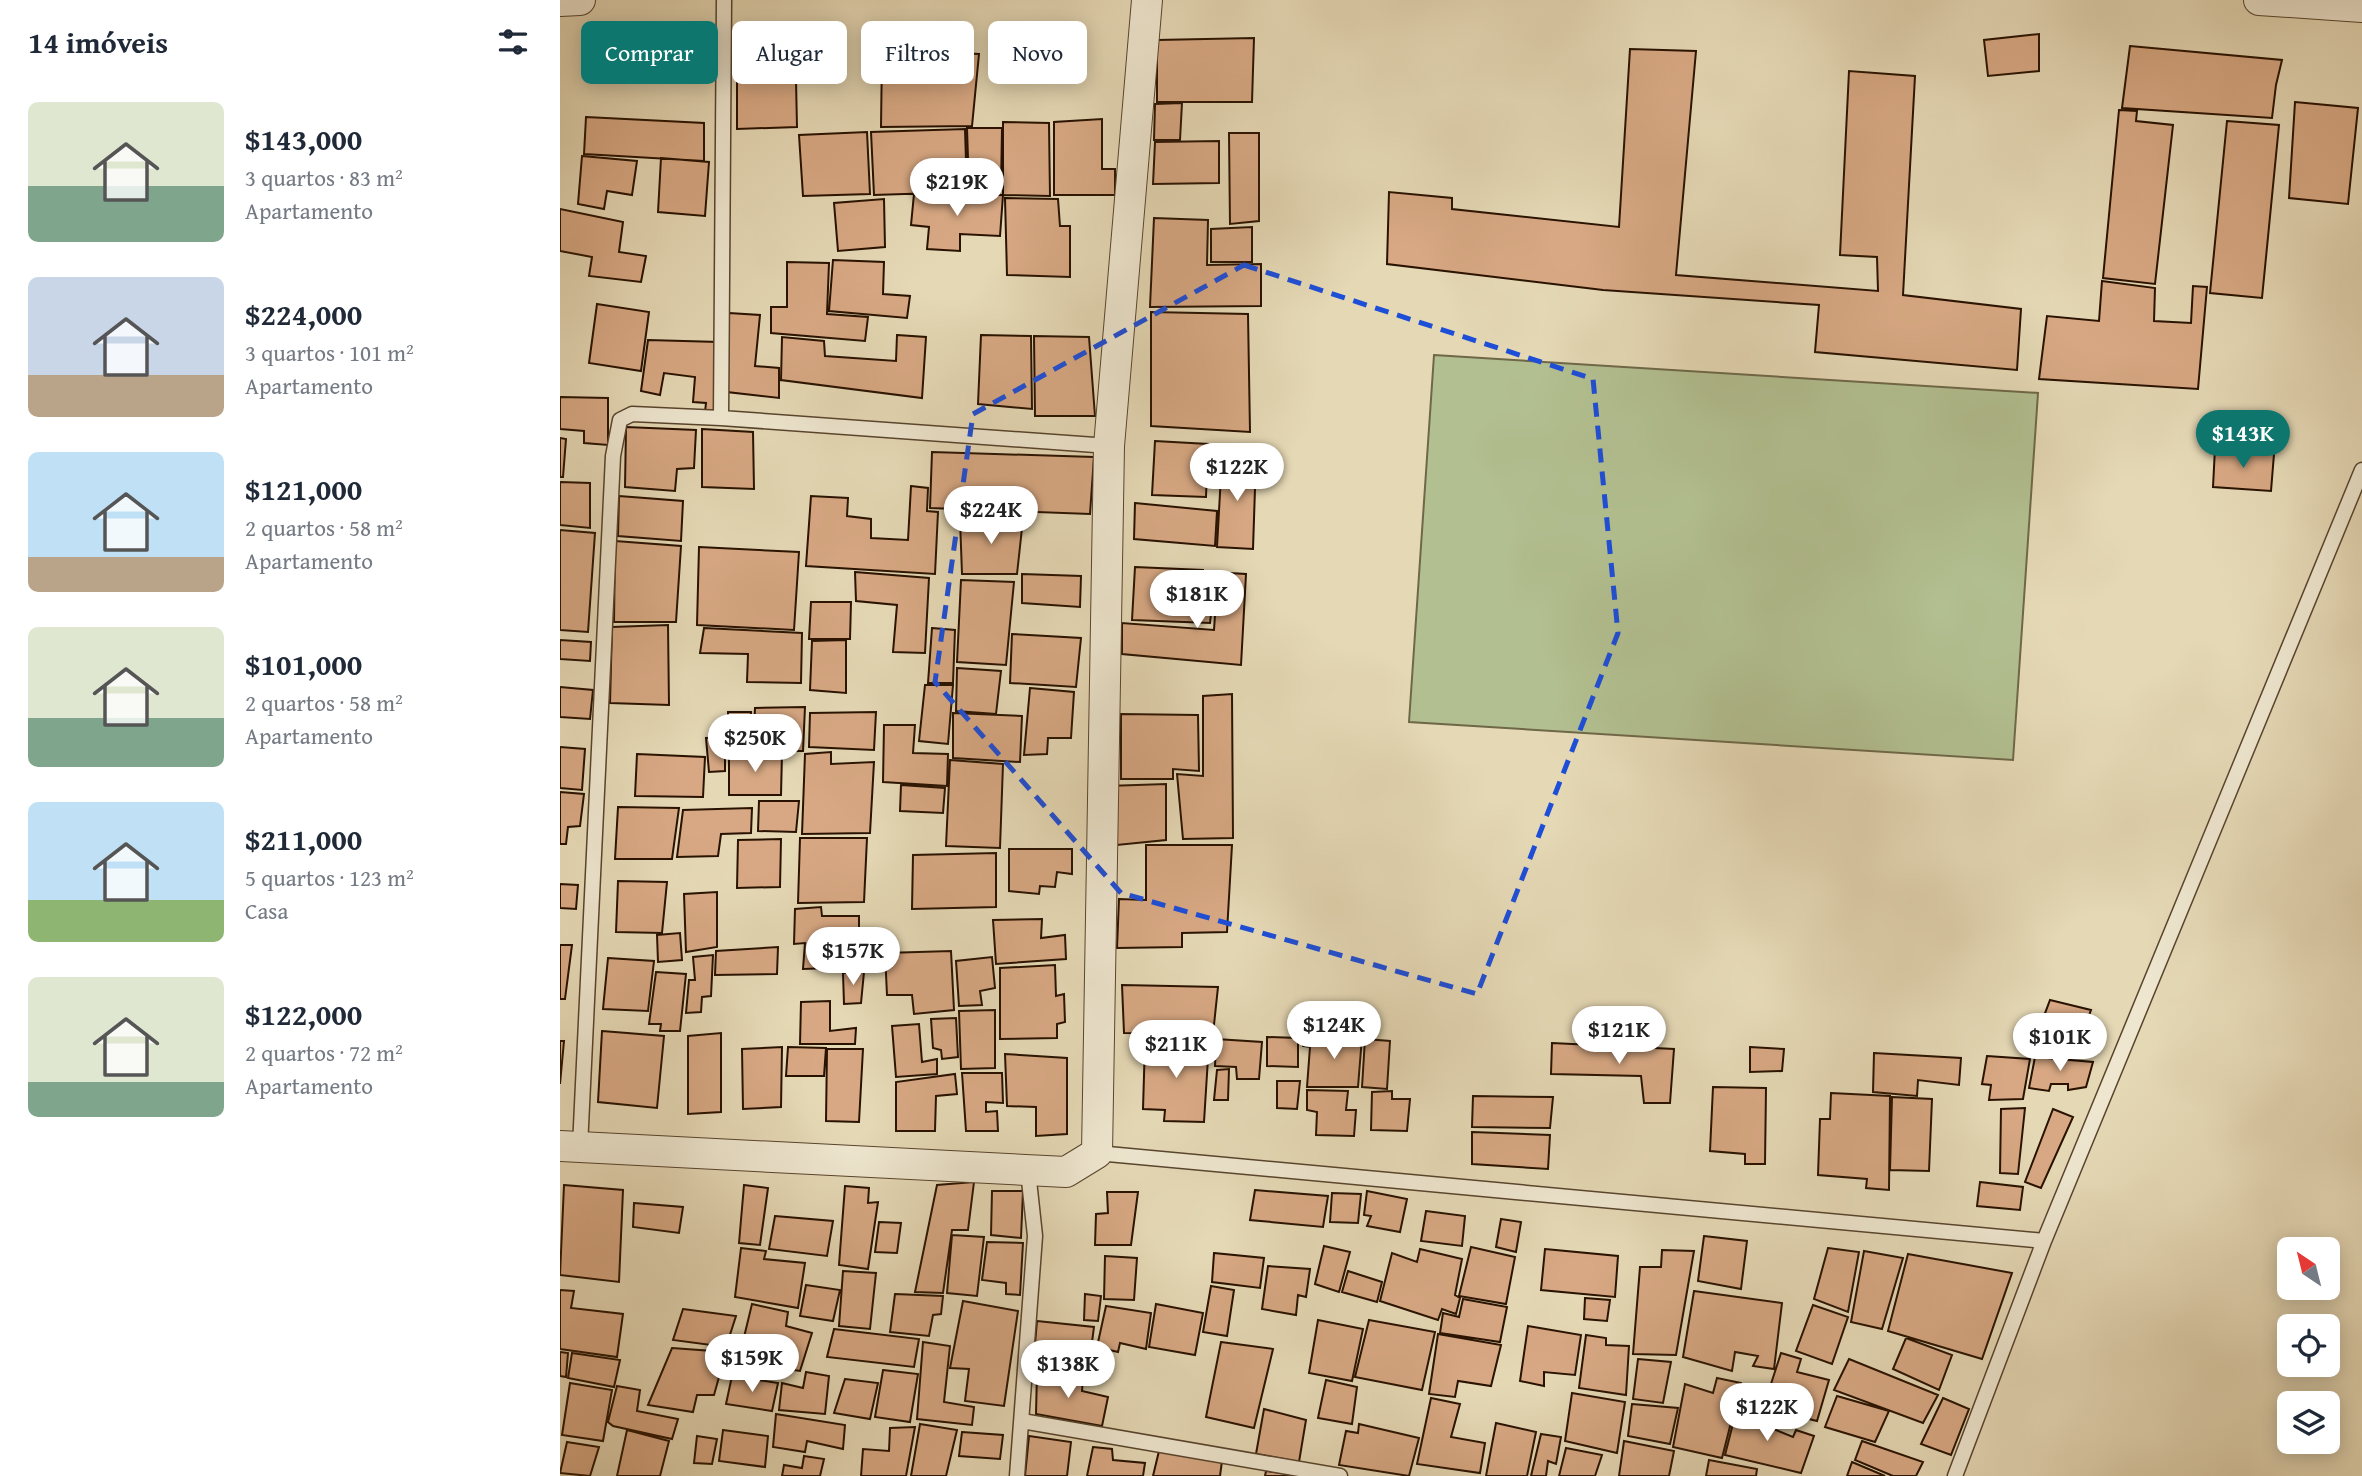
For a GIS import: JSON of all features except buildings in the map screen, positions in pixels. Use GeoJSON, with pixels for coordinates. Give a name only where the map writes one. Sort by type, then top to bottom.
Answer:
{"type":"FeatureCollection","features":[{"type":"Feature","properties":{"kind":"street"},"geometry":{"type":"LineString","coordinates":[[560,1],[580,0]]}},
{"type":"Feature","properties":{"kind":"street"},"geometry":{"type":"LineString","coordinates":[[570,1147],[1066,1172],[1097,1153],[1109,446],[1147,0]]}},
{"type":"Feature","properties":{"kind":"street"},"geometry":{"type":"LineString","coordinates":[[2259,0],[2362,7]]}},
{"type":"Feature","properties":{"kind":"lane"},"geometry":{"type":"LineString","coordinates":[[721,418],[724,0]]}},
{"type":"Feature","properties":{"kind":"lane"},"geometry":{"type":"LineString","coordinates":[[570,1147],[614,456],[620,420],[632,414],[721,418],[1109,446]]}},
{"type":"Feature","properties":{"kind":"lane"},"geometry":{"type":"LineString","coordinates":[[1955,1476],[2044,1241],[2362,470]]}},
{"type":"Feature","properties":{"kind":"lane"},"geometry":{"type":"LineString","coordinates":[[1097,1153],[2044,1241]]}},
{"type":"Feature","properties":{"kind":"lane"},"geometry":{"type":"LineString","coordinates":[[1017,1476],[1035,1236],[1028,1171]]}},
{"type":"Feature","properties":{"kind":"lane"},"geometry":{"type":"LineString","coordinates":[[1021,1421],[1340,1476]]}},
{"type":"Feature","properties":{"kind":"highlighted area"},"geometry":{"type":"Polygon","coordinates":[[[1244,265],[1593,379],[1618,633],[1477,994],[1121,893],[935,682],[973,414],[1244,265]]]}},
{"type":"Feature","properties":{"kind":"green space"},"geometry":{"type":"Polygon","coordinates":[[[1434,355],[2038,393],[2013,760],[1409,722],[1434,355]]]}}]}
